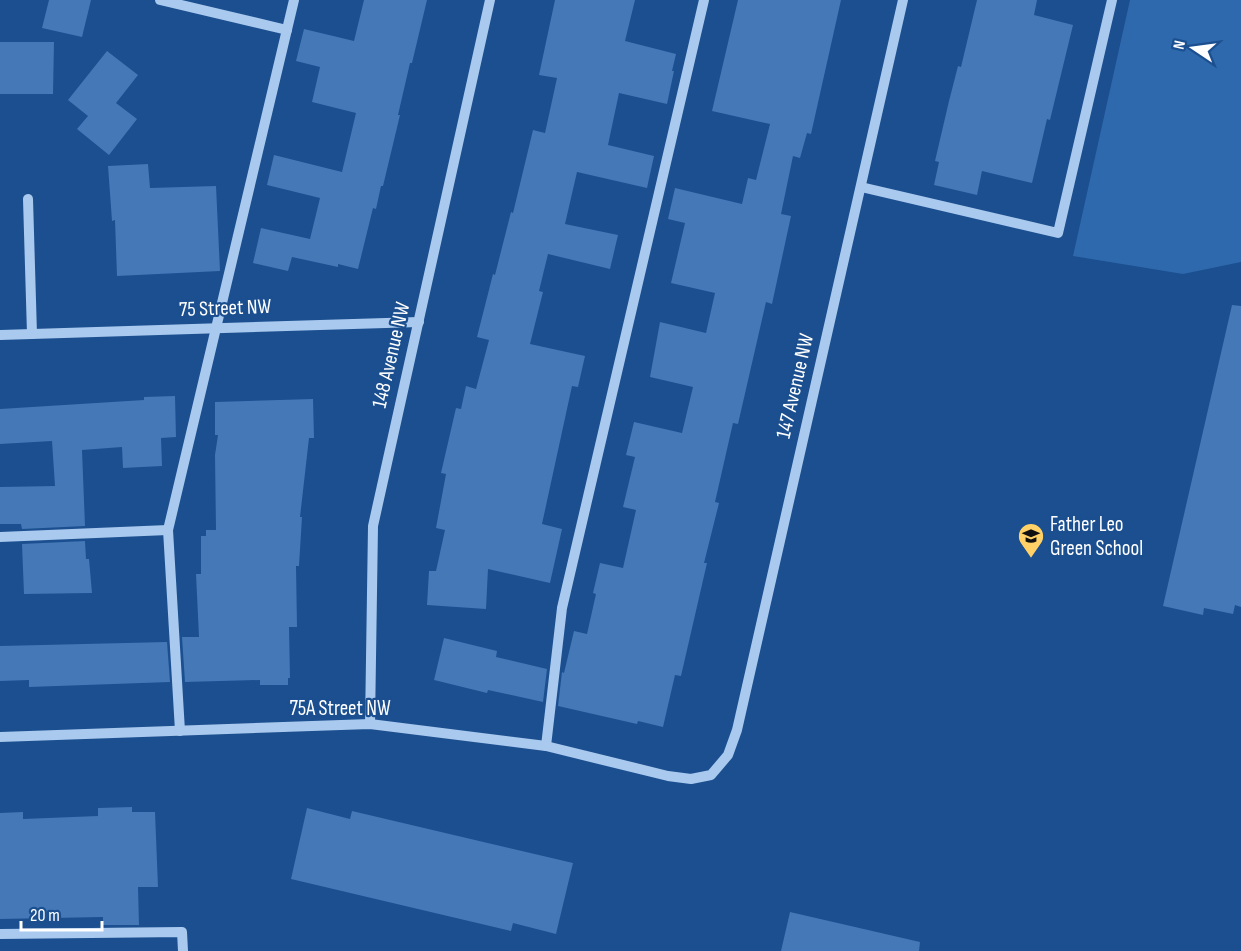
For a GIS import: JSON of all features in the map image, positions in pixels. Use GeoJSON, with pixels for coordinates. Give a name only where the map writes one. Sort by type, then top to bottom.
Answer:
{"type":"FeatureCollection","features":[{"type":"Feature","properties":{"kind":"street"},"geometry":{"type":"LineString","coordinates":[[160,0],[286,30]]}},
{"type":"Feature","properties":{"kind":"street"},"geometry":{"type":"LineString","coordinates":[[180,731],[168,530],[294,0]]}},
{"type":"Feature","properties":{"kind":"street","name":"148 Avenue NW"},"geometry":{"type":"LineString","coordinates":[[370,724],[373,526],[490,0]]}},
{"type":"Feature","properties":{"kind":"street"},"geometry":{"type":"LineString","coordinates":[[546,747],[562,608],[704,0]]}},
{"type":"Feature","properties":{"kind":"street","name":"147 Avenue NW"},"geometry":{"type":"LineString","coordinates":[[711,775],[728,755],[737,730],[903,0]]}},
{"type":"Feature","properties":{"kind":"street"},"geometry":{"type":"LineString","coordinates":[[861,187],[1058,233],[1112,0]]}},
{"type":"Feature","properties":{"kind":"street"},"geometry":{"type":"LineString","coordinates":[[28,199],[32,334]]}},
{"type":"Feature","properties":{"kind":"street","name":"75 Street NW"},"geometry":{"type":"LineString","coordinates":[[0,335],[419,322]]}},
{"type":"Feature","properties":{"kind":"street"},"geometry":{"type":"LineString","coordinates":[[0,537],[168,530]]}},
{"type":"Feature","properties":{"kind":"street","name":"75A Street NW"},"geometry":{"type":"LineString","coordinates":[[0,737],[370,724],[546,747],[668,776],[691,779],[711,775]]}},
{"type":"Feature","properties":{"kind":"street"},"geometry":{"type":"LineString","coordinates":[[0,934],[182,932],[183,951]]}},
{"type":"Feature","properties":{"kind":"shaded area"},"geometry":{"type":"Polygon","coordinates":[[[1130,0],[1241,0],[1241,262],[1183,274],[1073,256],[1130,0]]]}},
{"type":"Feature","properties":{"kind":"building"},"geometry":{"type":"Polygon","coordinates":[[[49,0],[91,0],[82,37],[42,28],[49,0]]]}},
{"type":"Feature","properties":{"kind":"building"},"geometry":{"type":"Polygon","coordinates":[[[364,0],[427,0],[412,63],[410,63],[383,186],[381,186],[376,209],[373,208],[358,269],[292,257],[288,271],[253,263],[261,228],[310,239],[320,198],[267,185],[274,155],[342,172],[356,113],[312,102],[320,67],[296,61],[304,29],[354,41],[364,0]]]}},
{"type":"Feature","properties":{"kind":"building"},"geometry":{"type":"Polygon","coordinates":[[[555,0],[635,0],[625,41],[676,54],[672,71],[674,71],[667,104],[619,93],[608,145],[654,156],[647,188],[577,172],[565,224],[618,235],[610,269],[548,254],[539,291],[543,292],[530,344],[585,356],[578,387],[572,386],[542,524],[562,529],[550,583],[488,569],[486,609],[427,605],[429,571],[436,571],[445,530],[436,528],[446,474],[441,473],[456,408],[461,409],[466,386],[476,389],[489,340],[477,337],[493,274],[495,275],[511,212],[513,213],[533,130],[545,133],[557,78],[539,75],[555,0]]]}},
{"type":"Feature","properties":{"kind":"building"},"geometry":{"type":"Polygon","coordinates":[[[738,0],[841,0],[811,134],[807,133],[800,158],[793,156],[781,214],[791,216],[772,304],[766,302],[738,424],[733,423],[715,502],[719,503],[704,563],[707,563],[681,676],[675,675],[663,727],[638,721],[637,724],[558,706],[562,672],[564,673],[574,631],[587,634],[600,563],[623,568],[636,510],[623,507],[635,457],[626,455],[634,422],[682,433],[693,387],[650,377],[660,322],[706,333],[715,293],[671,283],[685,223],[668,219],[675,188],[742,204],[748,178],[756,180],[770,124],[712,111],[738,0]]]}},
{"type":"Feature","properties":{"kind":"building"},"geometry":{"type":"Polygon","coordinates":[[[977,0],[1037,0],[1034,15],[1073,25],[1032,183],[982,171],[977,195],[934,185],[939,162],[935,161],[977,0]]]}},
{"type":"Feature","properties":{"kind":"building"},"geometry":{"type":"Polygon","coordinates":[[[0,42],[54,42],[53,94],[0,94],[0,42]]]}},
{"type":"Feature","properties":{"kind":"building"},"geometry":{"type":"Polygon","coordinates":[[[107,51],[138,75],[116,103],[137,119],[109,155],[77,129],[88,116],[68,100],[107,51]]]}},
{"type":"Feature","properties":{"kind":"building"},"geometry":{"type":"Polygon","coordinates":[[[148,164],[150,188],[216,186],[220,271],[117,276],[115,220],[112,221],[108,166],[148,164]]]}},
{"type":"Feature","properties":{"kind":"building"},"geometry":{"type":"Polygon","coordinates":[[[1232,305],[1241,306],[1241,607],[1235,605],[1233,614],[1204,608],[1203,615],[1163,606],[1232,305]]]}},
{"type":"Feature","properties":{"kind":"building"},"geometry":{"type":"Polygon","coordinates":[[[175,396],[176,437],[161,438],[162,466],[123,468],[122,447],[82,450],[85,526],[22,529],[21,524],[0,524],[0,487],[55,486],[52,441],[0,444],[0,409],[175,396]]]}},
{"type":"Feature","properties":{"kind":"building"},"geometry":{"type":"Polygon","coordinates":[[[313,399],[314,438],[309,438],[300,517],[302,517],[299,566],[296,566],[297,627],[289,627],[290,678],[288,678],[288,685],[260,685],[260,680],[185,682],[182,637],[199,637],[196,574],[201,574],[201,536],[206,536],[206,530],[216,530],[215,455],[218,435],[215,435],[215,402],[313,399]]]}},
{"type":"Feature","properties":{"kind":"building"},"geometry":{"type":"Polygon","coordinates":[[[85,541],[92,593],[24,594],[22,544],[85,541]]]}},
{"type":"Feature","properties":{"kind":"building"},"geometry":{"type":"Polygon","coordinates":[[[444,638],[497,651],[496,657],[547,669],[543,702],[488,690],[487,693],[434,680],[444,638]]]}},
{"type":"Feature","properties":{"kind":"building"},"geometry":{"type":"Polygon","coordinates":[[[167,642],[170,682],[29,687],[29,680],[0,681],[0,646],[167,642]]]}},
{"type":"Feature","properties":{"kind":"building"},"geometry":{"type":"Polygon","coordinates":[[[132,807],[132,812],[155,812],[158,887],[138,887],[139,925],[103,925],[103,917],[0,919],[0,813],[23,812],[23,819],[98,816],[98,808],[132,807]]]}},
{"type":"Feature","properties":{"kind":"building"},"geometry":{"type":"Polygon","coordinates":[[[307,808],[350,819],[352,811],[573,863],[556,934],[513,923],[511,931],[291,879],[307,808]]]}},
{"type":"Feature","properties":{"kind":"building"},"geometry":{"type":"Polygon","coordinates":[[[790,912],[920,942],[919,951],[781,951],[790,912]]]}},
{"type":"Feature","properties":{"kind":"place","name":"Father Leo Green School"},"geometry":{"type":"Point","coordinates":[1031,559]}}]}
